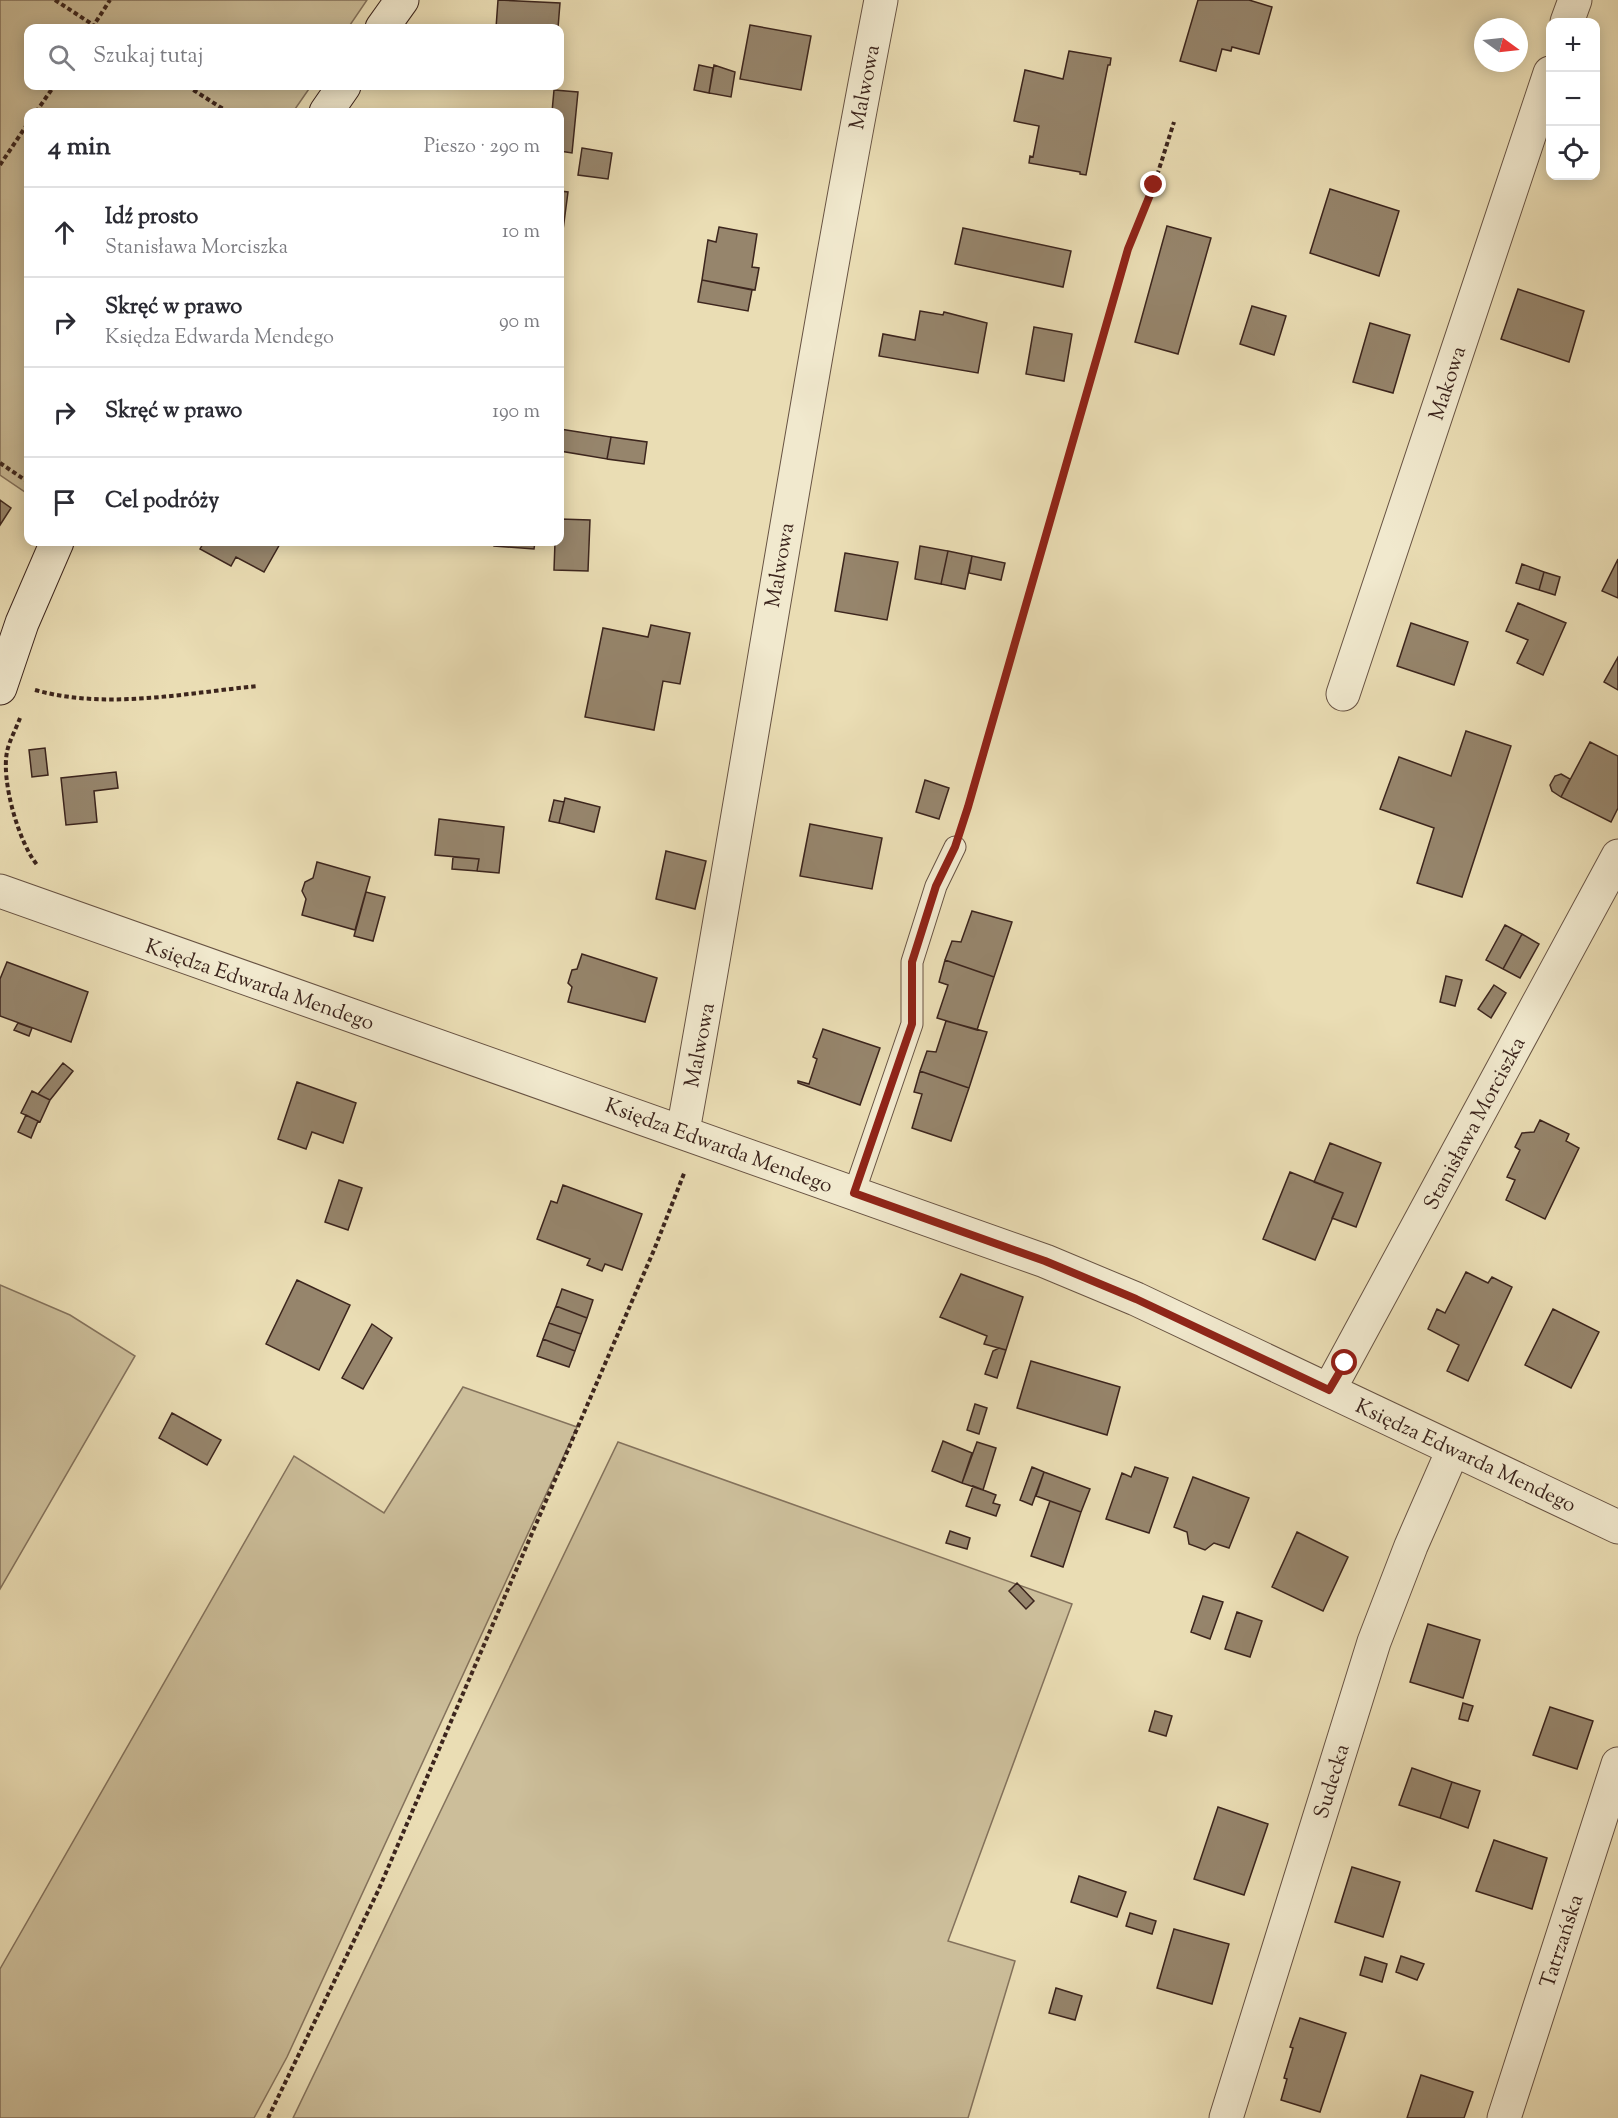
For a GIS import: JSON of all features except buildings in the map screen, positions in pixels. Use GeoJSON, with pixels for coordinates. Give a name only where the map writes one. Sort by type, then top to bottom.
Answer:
{"type":"FeatureCollection","features":[{"type":"Feature","properties":{"kind":"street"},"geometry":{"type":"LineString","coordinates":[[385,24],[402,0]]}},
{"type":"Feature","properties":{"kind":"street","name":"Malwowa"},"geometry":{"type":"LineString","coordinates":[[691,1134],[717,950],[814,358],[881,0]]}},
{"type":"Feature","properties":{"kind":"street"},"geometry":{"type":"LineString","coordinates":[[1568,18],[1575,0]]}},
{"type":"Feature","properties":{"kind":"street","name":"Makowa"},"geometry":{"type":"LineString","coordinates":[[1343,694],[1546,88]]}},
{"type":"Feature","properties":{"kind":"street"},"geometry":{"type":"LineString","coordinates":[[329,108],[341,90]]}},
{"type":"Feature","properties":{"kind":"street"},"geometry":{"type":"LineString","coordinates":[[1,683],[22,623],[55,546]]}},
{"type":"Feature","properties":{"kind":"street","name":"Stanisława Morciszka"},"geometry":{"type":"LineString","coordinates":[[1329,1390],[1618,856]]}},
{"type":"Feature","properties":{"kind":"street","name":"Księdza Edwarda Mendego"},"geometry":{"type":"LineString","coordinates":[[0,891],[691,1134],[1055,1265],[1136,1299],[1618,1527]]}},
{"type":"Feature","properties":{"kind":"street","name":"Sudecka"},"geometry":{"type":"LineString","coordinates":[[1226,2118],[1374,1642],[1411,1546],[1453,1450]]}},
{"type":"Feature","properties":{"kind":"street","name":"Tatrzańska"},"geometry":{"type":"LineString","coordinates":[[1504,2118],[1618,1764]]}},
{"type":"Feature","properties":{"kind":"lane"},"geometry":{"type":"LineString","coordinates":[[854,1193],[912,1024],[912,962],[936,886],[955,847]]}},
{"type":"Feature","properties":{"kind":"path"},"geometry":{"type":"LineString","coordinates":[[55,0],[89,24]]}},
{"type":"Feature","properties":{"kind":"path"},"geometry":{"type":"LineString","coordinates":[[97,24],[110,0]]}},
{"type":"Feature","properties":{"kind":"path"},"geometry":{"type":"LineString","coordinates":[[39,108],[51,90]]}},
{"type":"Feature","properties":{"kind":"path"},"geometry":{"type":"LineString","coordinates":[[193,90],[222,108]]}},
{"type":"Feature","properties":{"kind":"path"},"geometry":{"type":"LineString","coordinates":[[955,847],[1128,249],[1154,185],[1174,122]]}},
{"type":"Feature","properties":{"kind":"path"},"geometry":{"type":"LineString","coordinates":[[0,165],[24,129]]}},
{"type":"Feature","properties":{"kind":"path"},"geometry":{"type":"LineString","coordinates":[[0,463],[24,479]]}},
{"type":"Feature","properties":{"kind":"path"},"geometry":{"type":"LineString","coordinates":[[1,683],[75,698],[148,696],[258,686]]}},
{"type":"Feature","properties":{"kind":"path"},"geometry":{"type":"LineString","coordinates":[[20,716],[7,751],[8,778],[20,837],[42,871]]}},
{"type":"Feature","properties":{"kind":"path"},"geometry":{"type":"LineString","coordinates":[[268,2118],[378,1891],[654,1250],[691,1134]]}},
{"type":"Feature","properties":{"kind":"shaded area"},"geometry":{"type":"Polygon","coordinates":[[[0,0],[367,0],[351,24],[24,24],[24,90],[308,90],[296,108],[24,108],[24,491],[0,475],[0,0]]]}},
{"type":"Feature","properties":{"kind":"shaded area"},"geometry":{"type":"Polygon","coordinates":[[[0,1285],[70,1315],[135,1356],[0,1589],[0,1285]]]}},
{"type":"Feature","properties":{"kind":"shaded area"},"geometry":{"type":"Polygon","coordinates":[[[463,1387],[577,1427],[287,2057],[254,2118],[0,2118],[0,1969],[294,1456],[384,1513],[463,1387]]]}},
{"type":"Feature","properties":{"kind":"shaded area"},"geometry":{"type":"Polygon","coordinates":[[[618,1442],[1072,1604],[948,1941],[1015,1961],[968,2118],[293,2118],[618,1442]]]}},
{"type":"Feature","properties":{"kind":"route"},"geometry":{"type":"LineString","coordinates":[[1154,185],[1128,249],[968,807],[955,847],[936,886],[912,962],[912,1024],[854,1193],[1045,1261],[1136,1299],[1329,1390],[1345,1363]]}}]}
